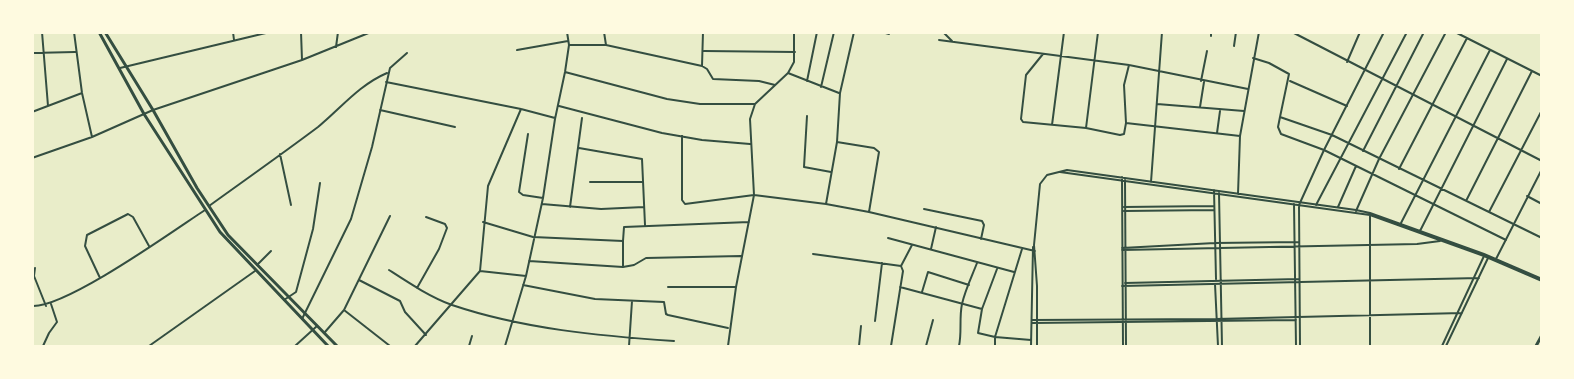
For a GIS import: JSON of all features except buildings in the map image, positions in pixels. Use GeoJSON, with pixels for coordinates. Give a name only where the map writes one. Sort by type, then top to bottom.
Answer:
{"type":"FeatureCollection","features":[{"type":"Feature","properties":{"kind":"main road"},"geometry":{"type":"LineString","coordinates":[[99,32],[144,114],[220,232],[328,346]]}},
{"type":"Feature","properties":{"kind":"main road"},"geometry":{"type":"LineString","coordinates":[[105,32],[228,235],[337,346]]}},
{"type":"Feature","properties":{"kind":"main road"},"geometry":{"type":"LineString","coordinates":[[1536,346],[1542,335]]}},
{"type":"Feature","properties":{"kind":"street"},"geometry":{"type":"LineString","coordinates":[[42,32],[48,106]]}},
{"type":"Feature","properties":{"kind":"street"},"geometry":{"type":"LineString","coordinates":[[74,32],[82,93],[92,137]]}},
{"type":"Feature","properties":{"kind":"street"},"geometry":{"type":"LineString","coordinates":[[233,32],[234,40]]}},
{"type":"Feature","properties":{"kind":"street"},"geometry":{"type":"LineString","coordinates":[[120,68],[270,32]]}},
{"type":"Feature","properties":{"kind":"street"},"geometry":{"type":"LineString","coordinates":[[301,32],[302,60]]}},
{"type":"Feature","properties":{"kind":"street"},"geometry":{"type":"LineString","coordinates":[[336,48],[338,32]]}},
{"type":"Feature","properties":{"kind":"street"},"geometry":{"type":"LineString","coordinates":[[32,158],[92,137],[153,110],[336,48],[371,32]]}},
{"type":"Feature","properties":{"kind":"street"},"geometry":{"type":"LineString","coordinates":[[505,346],[514,322],[526,276],[533,236],[542,204],[569,45],[567,32]]}},
{"type":"Feature","properties":{"kind":"street"},"geometry":{"type":"LineString","coordinates":[[604,32],[606,45]]}},
{"type":"Feature","properties":{"kind":"street"},"geometry":{"type":"LineString","coordinates":[[702,66],[704,32]]}},
{"type":"Feature","properties":{"kind":"street"},"geometry":{"type":"LineString","coordinates":[[728,346],[736,287],[754,196],[750,119],[755,104],[788,73],[794,62],[794,32]]}},
{"type":"Feature","properties":{"kind":"street"},"geometry":{"type":"LineString","coordinates":[[807,81],[817,32]]}},
{"type":"Feature","properties":{"kind":"street"},"geometry":{"type":"LineString","coordinates":[[821,87],[834,32]]}},
{"type":"Feature","properties":{"kind":"street"},"geometry":{"type":"LineString","coordinates":[[826,204],[837,142],[840,93],[854,32]]}},
{"type":"Feature","properties":{"kind":"street"},"geometry":{"type":"LineString","coordinates":[[882,32],[889,34]]}},
{"type":"Feature","properties":{"kind":"street"},"geometry":{"type":"LineString","coordinates":[[943,32],[953,42]]}},
{"type":"Feature","properties":{"kind":"street"},"geometry":{"type":"LineString","coordinates":[[1052,125],[1064,32]]}},
{"type":"Feature","properties":{"kind":"street"},"geometry":{"type":"LineString","coordinates":[[1086,128],[1098,32]]}},
{"type":"Feature","properties":{"kind":"street"},"geometry":{"type":"LineString","coordinates":[[1150,184],[1162,32]]}},
{"type":"Feature","properties":{"kind":"street"},"geometry":{"type":"LineString","coordinates":[[1234,46],[1236,32]]}},
{"type":"Feature","properties":{"kind":"street"},"geometry":{"type":"LineString","coordinates":[[1237,195],[1240,136],[1259,32]]}},
{"type":"Feature","properties":{"kind":"street"},"geometry":{"type":"LineString","coordinates":[[1292,32],[1365,72],[1542,161]]}},
{"type":"Feature","properties":{"kind":"street"},"geometry":{"type":"LineString","coordinates":[[1347,62],[1360,32]]}},
{"type":"Feature","properties":{"kind":"street"},"geometry":{"type":"LineString","coordinates":[[1296,346],[1300,204],[1324,150],[1384,32]]}},
{"type":"Feature","properties":{"kind":"street"},"geometry":{"type":"LineString","coordinates":[[1316,206],[1407,32]]}},
{"type":"Feature","properties":{"kind":"street"},"geometry":{"type":"LineString","coordinates":[[1363,152],[1424,32]]}},
{"type":"Feature","properties":{"kind":"street"},"geometry":{"type":"LineString","coordinates":[[1356,211],[1379,159],[1446,32]]}},
{"type":"Feature","properties":{"kind":"street"},"geometry":{"type":"LineString","coordinates":[[1455,32],[1542,76]]}},
{"type":"Feature","properties":{"kind":"street"},"geometry":{"type":"LineString","coordinates":[[1399,169],[1467,38]]}},
{"type":"Feature","properties":{"kind":"street"},"geometry":{"type":"LineString","coordinates":[[939,40],[1129,65],[1203,82],[1248,89]]}},
{"type":"Feature","properties":{"kind":"street"},"geometry":{"type":"LineString","coordinates":[[517,50],[568,41]]}},
{"type":"Feature","properties":{"kind":"street"},"geometry":{"type":"LineString","coordinates":[[569,45],[606,45],[702,66],[708,69],[713,79],[759,80],[775,84]]}},
{"type":"Feature","properties":{"kind":"street"},"geometry":{"type":"LineString","coordinates":[[1400,225],[1413,196],[1490,50]]}},
{"type":"Feature","properties":{"kind":"street"},"geometry":{"type":"LineString","coordinates":[[704,51],[795,52]]}},
{"type":"Feature","properties":{"kind":"street"},"geometry":{"type":"LineString","coordinates":[[1200,107],[1207,51]]}},
{"type":"Feature","properties":{"kind":"street"},"geometry":{"type":"LineString","coordinates":[[32,53],[76,52]]}},
{"type":"Feature","properties":{"kind":"street"},"geometry":{"type":"LineString","coordinates":[[302,319],[352,219],[372,147],[388,73],[390,68],[406,53]]}},
{"type":"Feature","properties":{"kind":"street"},"geometry":{"type":"LineString","coordinates":[[1043,54],[1026,76],[1021,119],[1024,122],[1124,134],[1126,123],[1124,85],[1129,65]]}},
{"type":"Feature","properties":{"kind":"street"},"geometry":{"type":"LineString","coordinates":[[1254,58],[1288,71],[1290,80],[1278,127],[1281,134],[1341,158],[1433,206],[1506,240]]}},
{"type":"Feature","properties":{"kind":"street"},"geometry":{"type":"LineString","coordinates":[[1420,232],[1507,59]]}},
{"type":"Feature","properties":{"kind":"street"},"geometry":{"type":"LineString","coordinates":[[1466,201],[1532,71]]}},
{"type":"Feature","properties":{"kind":"street"},"geometry":{"type":"LineString","coordinates":[[565,72],[668,99],[700,104],[755,104]]}},
{"type":"Feature","properties":{"kind":"street"},"geometry":{"type":"LineString","coordinates":[[209,206],[346,104],[363,86],[388,73]]}},
{"type":"Feature","properties":{"kind":"street"},"geometry":{"type":"LineString","coordinates":[[788,73],[840,93]]}},
{"type":"Feature","properties":{"kind":"street"},"geometry":{"type":"LineString","coordinates":[[1290,80],[1347,106]]}},
{"type":"Feature","properties":{"kind":"street"},"geometry":{"type":"LineString","coordinates":[[386,82],[521,109],[556,119]]}},
{"type":"Feature","properties":{"kind":"street"},"geometry":{"type":"LineString","coordinates":[[32,112],[82,93]]}},
{"type":"Feature","properties":{"kind":"street"},"geometry":{"type":"LineString","coordinates":[[1157,104],[1244,111]]}},
{"type":"Feature","properties":{"kind":"street"},"geometry":{"type":"LineString","coordinates":[[558,106],[682,136],[751,144]]}},
{"type":"Feature","properties":{"kind":"street"},"geometry":{"type":"LineString","coordinates":[[415,346],[480,270],[483,222],[488,186],[521,109]]}},
{"type":"Feature","properties":{"kind":"street"},"geometry":{"type":"LineString","coordinates":[[380,110],[455,128]]}},
{"type":"Feature","properties":{"kind":"street"},"geometry":{"type":"LineString","coordinates":[[1217,133],[1220,110]]}},
{"type":"Feature","properties":{"kind":"street"},"geometry":{"type":"LineString","coordinates":[[1489,212],[1542,110]]}},
{"type":"Feature","properties":{"kind":"street"},"geometry":{"type":"LineString","coordinates":[[807,116],[804,167],[831,172]]}},
{"type":"Feature","properties":{"kind":"street"},"geometry":{"type":"LineString","coordinates":[[1280,117],[1332,135],[1363,152],[1542,238]]}},
{"type":"Feature","properties":{"kind":"street"},"geometry":{"type":"LineString","coordinates":[[570,207],[582,118]]}},
{"type":"Feature","properties":{"kind":"street"},"geometry":{"type":"LineString","coordinates":[[1126,123],[1240,136]]}},
{"type":"Feature","properties":{"kind":"street"},"geometry":{"type":"LineString","coordinates":[[528,134],[519,192],[543,198]]}},
{"type":"Feature","properties":{"kind":"street"},"geometry":{"type":"LineString","coordinates":[[682,136],[682,200],[685,204],[754,196],[826,204],[869,212],[1033,251]]}},
{"type":"Feature","properties":{"kind":"street"},"geometry":{"type":"LineString","coordinates":[[837,142],[874,148],[879,152],[869,212]]}},
{"type":"Feature","properties":{"kind":"street"},"geometry":{"type":"LineString","coordinates":[[579,148],[641,158],[643,166],[645,225]]}},
{"type":"Feature","properties":{"kind":"street"},"geometry":{"type":"LineString","coordinates":[[280,154],[291,205]]}},
{"type":"Feature","properties":{"kind":"street"},"geometry":{"type":"LineString","coordinates":[[1338,208],[1356,166]]}},
{"type":"Feature","properties":{"kind":"street"},"geometry":{"type":"LineString","coordinates":[[1495,260],[1542,169]]}},
{"type":"Feature","properties":{"kind":"street"},"geometry":{"type":"LineString","coordinates":[[1031,346],[1033,251],[1041,180],[1049,173],[1067,170],[1151,180],[1237,195],[1370,214],[1484,255],[1542,280]]}},
{"type":"Feature","properties":{"kind":"street"},"geometry":{"type":"LineString","coordinates":[[1059,172],[1214,194],[1237,195]]}},
{"type":"Feature","properties":{"kind":"street"},"geometry":{"type":"LineString","coordinates":[[1123,178],[1125,346]]}},
{"type":"Feature","properties":{"kind":"street"},"geometry":{"type":"LineString","coordinates":[[590,182],[643,182]]}},
{"type":"Feature","properties":{"kind":"street"},"geometry":{"type":"LineString","coordinates":[[284,300],[296,292],[312,229],[320,183]]}},
{"type":"Feature","properties":{"kind":"street"},"geometry":{"type":"LineString","coordinates":[[1214,190],[1218,346]]}},
{"type":"Feature","properties":{"kind":"street"},"geometry":{"type":"LineString","coordinates":[[1219,191],[1222,346]]}},
{"type":"Feature","properties":{"kind":"street"},"geometry":{"type":"LineString","coordinates":[[1527,196],[1542,204]]}},
{"type":"Feature","properties":{"kind":"street"},"geometry":{"type":"LineString","coordinates":[[1294,203],[1295,283],[1300,346]]}},
{"type":"Feature","properties":{"kind":"street"},"geometry":{"type":"LineString","coordinates":[[542,204],[601,209],[644,207]]}},
{"type":"Feature","properties":{"kind":"street"},"geometry":{"type":"LineString","coordinates":[[1123,207],[1214,206]]}},
{"type":"Feature","properties":{"kind":"street"},"geometry":{"type":"LineString","coordinates":[[924,209],[982,222],[984,225],[981,238]]}},
{"type":"Feature","properties":{"kind":"street"},"geometry":{"type":"LineString","coordinates":[[32,306],[46,306],[100,278],[205,210]]}},
{"type":"Feature","properties":{"kind":"street"},"geometry":{"type":"LineString","coordinates":[[1123,211],[1214,210]]}},
{"type":"Feature","properties":{"kind":"street"},"geometry":{"type":"LineString","coordinates":[[100,278],[85,246],[87,235],[124,215],[131,214],[149,247]]}},
{"type":"Feature","properties":{"kind":"street"},"geometry":{"type":"LineString","coordinates":[[1370,214],[1370,346]]}},
{"type":"Feature","properties":{"kind":"street"},"geometry":{"type":"LineString","coordinates":[[325,332],[344,310],[390,216]]}},
{"type":"Feature","properties":{"kind":"street"},"geometry":{"type":"LineString","coordinates":[[417,288],[439,250],[447,228],[445,224],[426,217]]}},
{"type":"Feature","properties":{"kind":"street"},"geometry":{"type":"LineString","coordinates":[[483,222],[533,236],[623,241]]}},
{"type":"Feature","properties":{"kind":"street"},"geometry":{"type":"LineString","coordinates":[[623,267],[624,227],[749,222]]}},
{"type":"Feature","properties":{"kind":"street"},"geometry":{"type":"LineString","coordinates":[[931,250],[936,228]]}},
{"type":"Feature","properties":{"kind":"street"},"geometry":{"type":"LineString","coordinates":[[1420,232],[1484,255]]}},
{"type":"Feature","properties":{"kind":"street"},"geometry":{"type":"LineString","coordinates":[[888,238],[996,269],[1014,272]]}},
{"type":"Feature","properties":{"kind":"street"},"geometry":{"type":"LineString","coordinates":[[1124,249],[1418,244],[1442,241]]}},
{"type":"Feature","properties":{"kind":"street"},"geometry":{"type":"LineString","coordinates":[[1124,249],[1215,243],[1299,242]]}},
{"type":"Feature","properties":{"kind":"street"},"geometry":{"type":"LineString","coordinates":[[891,346],[903,271],[901,266],[912,245]]}},
{"type":"Feature","properties":{"kind":"street"},"geometry":{"type":"LineString","coordinates":[[995,346],[995,337],[1022,249]]}},
{"type":"Feature","properties":{"kind":"street"},"geometry":{"type":"LineString","coordinates":[[258,266],[271,251]]}},
{"type":"Feature","properties":{"kind":"street"},"geometry":{"type":"LineString","coordinates":[[1033,251],[1037,346]]}},
{"type":"Feature","properties":{"kind":"street"},"geometry":{"type":"LineString","coordinates":[[813,254],[901,266]]}},
{"type":"Feature","properties":{"kind":"street"},"geometry":{"type":"LineString","coordinates":[[1442,346],[1484,255]]}},
{"type":"Feature","properties":{"kind":"street"},"geometry":{"type":"LineString","coordinates":[[528,260],[623,267],[634,265],[646,258],[742,256]]}},
{"type":"Feature","properties":{"kind":"street"},"geometry":{"type":"LineString","coordinates":[[1446,346],[1488,257]]}},
{"type":"Feature","properties":{"kind":"street"},"geometry":{"type":"LineString","coordinates":[[959,346],[962,328],[960,321],[962,302],[977,263]]}},
{"type":"Feature","properties":{"kind":"street"},"geometry":{"type":"LineString","coordinates":[[876,321],[882,264]]}},
{"type":"Feature","properties":{"kind":"street"},"geometry":{"type":"LineString","coordinates":[[35,268],[34,276],[46,306]]}},
{"type":"Feature","properties":{"kind":"street"},"geometry":{"type":"LineString","coordinates":[[996,269],[982,309],[978,333],[995,337],[1032,340]]}},
{"type":"Feature","properties":{"kind":"street"},"geometry":{"type":"LineString","coordinates":[[389,270],[417,288],[451,305],[514,322],[630,338],[674,341]]}},
{"type":"Feature","properties":{"kind":"street"},"geometry":{"type":"LineString","coordinates":[[480,270],[526,276]]}},
{"type":"Feature","properties":{"kind":"street"},"geometry":{"type":"LineString","coordinates":[[149,346],[255,271]]}},
{"type":"Feature","properties":{"kind":"street"},"geometry":{"type":"LineString","coordinates":[[922,292],[928,272],[969,285]]}},
{"type":"Feature","properties":{"kind":"street"},"geometry":{"type":"LineString","coordinates":[[1124,285],[1479,278]]}},
{"type":"Feature","properties":{"kind":"street"},"geometry":{"type":"LineString","coordinates":[[1124,285],[1216,280],[1299,279]]}},
{"type":"Feature","properties":{"kind":"street"},"geometry":{"type":"LineString","coordinates":[[358,280],[400,301],[404,312],[426,335]]}},
{"type":"Feature","properties":{"kind":"street"},"geometry":{"type":"LineString","coordinates":[[523,285],[595,298],[664,302],[668,316],[729,328]]}},
{"type":"Feature","properties":{"kind":"street"},"geometry":{"type":"LineString","coordinates":[[668,287],[736,287]]}},
{"type":"Feature","properties":{"kind":"street"},"geometry":{"type":"LineString","coordinates":[[900,287],[962,302],[982,309]]}},
{"type":"Feature","properties":{"kind":"street"},"geometry":{"type":"LineString","coordinates":[[629,346],[632,300]]}},
{"type":"Feature","properties":{"kind":"street"},"geometry":{"type":"LineString","coordinates":[[43,346],[57,322],[51,303]]}},
{"type":"Feature","properties":{"kind":"street"},"geometry":{"type":"LineString","coordinates":[[344,310],[390,346]]}},
{"type":"Feature","properties":{"kind":"street"},"geometry":{"type":"LineString","coordinates":[[1221,320],[1297,316],[1462,313]]}},
{"type":"Feature","properties":{"kind":"street"},"geometry":{"type":"LineString","coordinates":[[926,346],[933,320]]}},
{"type":"Feature","properties":{"kind":"street"},"geometry":{"type":"LineString","coordinates":[[1032,322],[1296,320]]}},
{"type":"Feature","properties":{"kind":"street"},"geometry":{"type":"LineString","coordinates":[[295,346],[318,326]]}},
{"type":"Feature","properties":{"kind":"street"},"geometry":{"type":"LineString","coordinates":[[859,346],[861,326]]}},
{"type":"Feature","properties":{"kind":"street"},"geometry":{"type":"LineString","coordinates":[[469,346],[472,336]]}}]}
